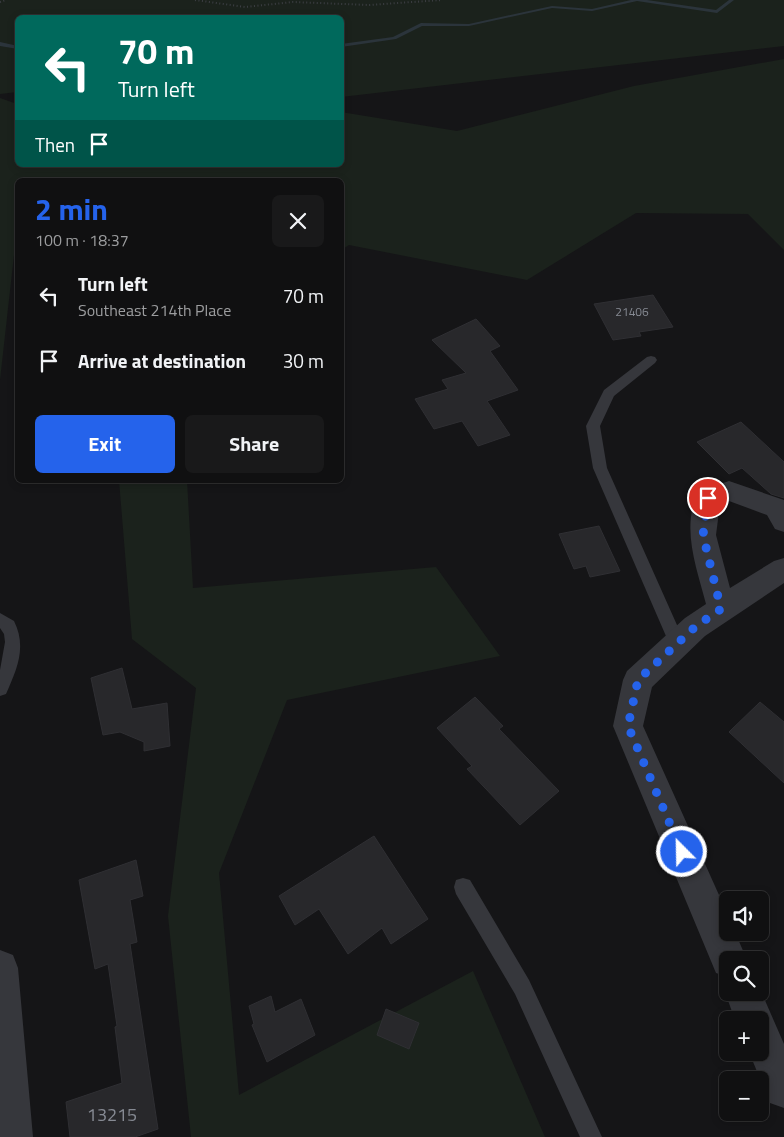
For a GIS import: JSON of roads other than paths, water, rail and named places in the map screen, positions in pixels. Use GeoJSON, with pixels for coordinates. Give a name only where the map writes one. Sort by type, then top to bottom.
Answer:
{"type":"FeatureCollection","features":[{"type":"Feature","properties":{"kind":"street"},"geometry":{"type":"LineString","coordinates":[[721,609],[703,535],[708,498],[729,491],[776,508],[784,522]]}},
{"type":"Feature","properties":{"kind":"street"},"geometry":{"type":"LineString","coordinates":[[725,951],[628,726],[638,680],[695,627],[784,569]]}},
{"type":"Feature","properties":{"kind":"street"},"geometry":{"type":"LineString","coordinates":[[0,968],[13,1137]]}},
{"type":"Feature","properties":{"kind":"street"},"geometry":{"type":"LineString","coordinates":[[769,1054],[784,1089]]}},
{"type":"Feature","properties":{"kind":"lane"},"geometry":{"type":"LineString","coordinates":[[651,360],[609,393],[593,426],[600,468],[677,643]]}},
{"type":"Feature","properties":{"kind":"lane"},"geometry":{"type":"LineString","coordinates":[[0,620],[9,626],[13,643],[9,671],[0,689]]}},
{"type":"Feature","properties":{"kind":"lane"},"geometry":{"type":"LineString","coordinates":[[462,887],[522,987],[591,1137]]}},
{"type":"Feature","properties":{"kind":"waterway"},"geometry":{"type":"LineString","coordinates":[[344,46],[394,38],[421,24],[469,25],[552,7],[592,10],[637,0],[717,12],[732,0]]}},
{"type":"Feature","properties":{"kind":"waterway"},"geometry":{"type":"LineString","coordinates":[[0,44],[15,47]]}}]}
